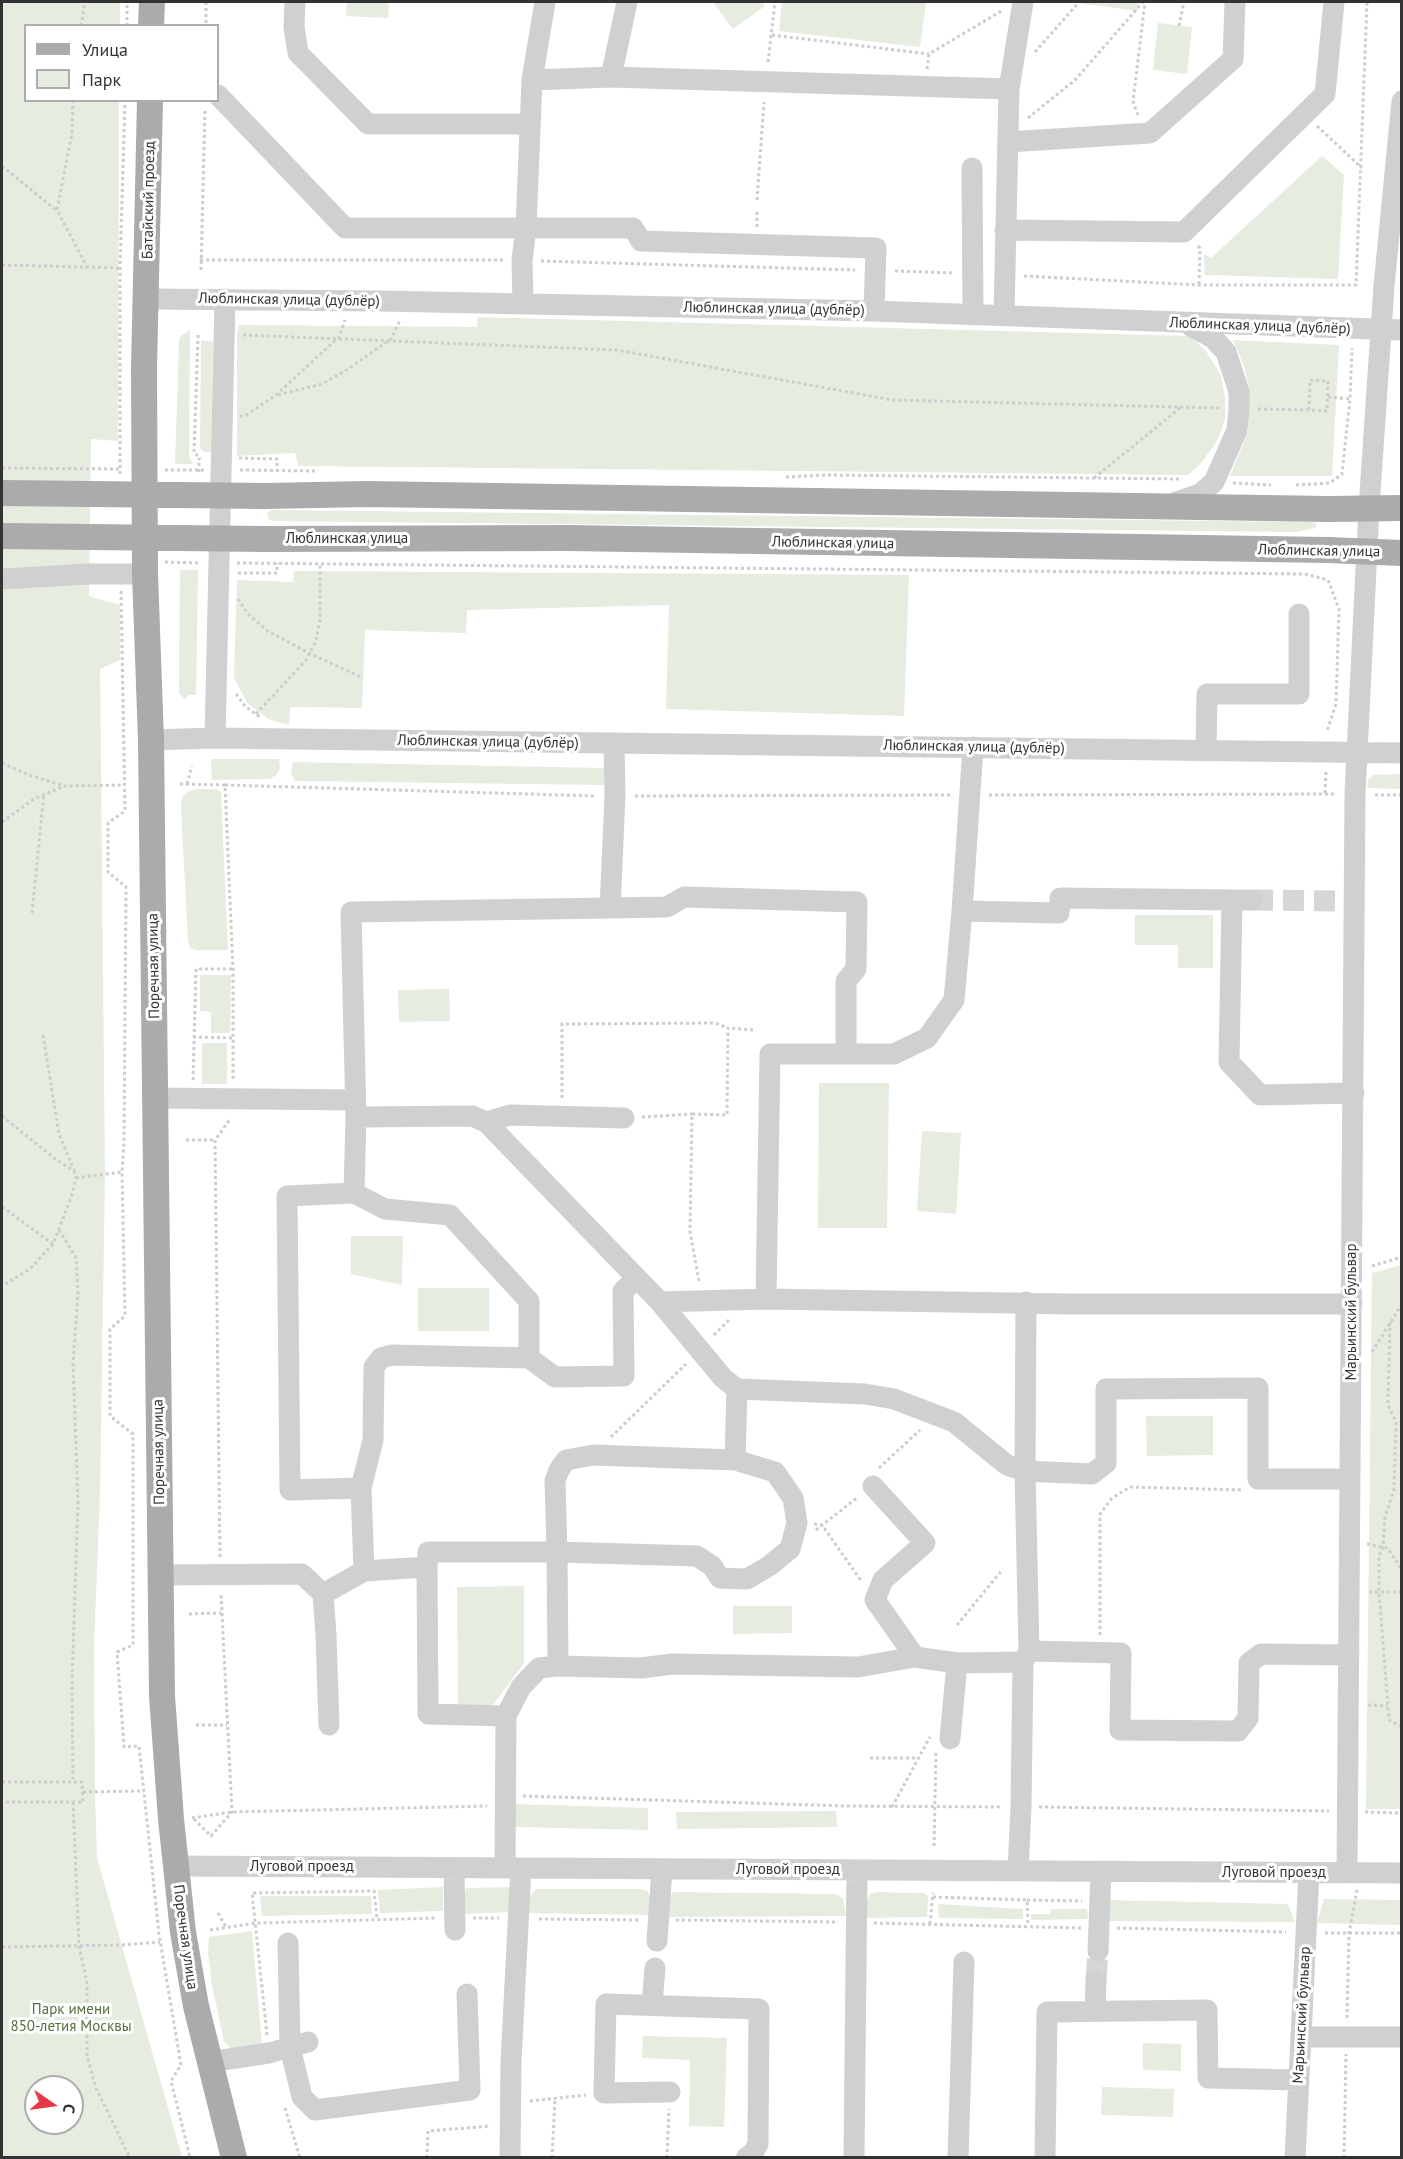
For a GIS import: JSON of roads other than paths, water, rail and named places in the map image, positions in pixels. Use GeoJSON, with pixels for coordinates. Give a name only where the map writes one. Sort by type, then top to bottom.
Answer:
{"type":"FeatureCollection","features":[{"type":"Feature","properties":{"kind":"main road"},"geometry":{"type":"LineString","coordinates":[[152,2],[152,24]]}},
{"type":"Feature","properties":{"kind":"main road","name":"Батайский проезд"},"geometry":{"type":"LineString","coordinates":[[145,529],[144,368],[150,102]]}},
{"type":"Feature","properties":{"kind":"main road"},"geometry":{"type":"LineString","coordinates":[[2,493],[265,496],[367,494],[1401,508]]}},
{"type":"Feature","properties":{"kind":"main road","name":"Поречная улица"},"geometry":{"type":"LineString","coordinates":[[145,529],[151,740],[162,1696],[183,1932],[196,2006],[234,2157]]}},
{"type":"Feature","properties":{"kind":"main road","name":"Люблинская улица"},"geometry":{"type":"LineString","coordinates":[[2,536],[264,551],[567,538],[1401,553]]}},
{"type":"Feature","properties":{"kind":"street"},"geometry":{"type":"LineString","coordinates":[[295,2],[294,27],[298,53],[368,124],[529,124]]}},
{"type":"Feature","properties":{"kind":"street"},"geometry":{"type":"LineString","coordinates":[[523,304],[522,260],[526,228],[532,80],[544,2]]}},
{"type":"Feature","properties":{"kind":"street"},"geometry":{"type":"LineString","coordinates":[[612,77],[627,2]]}},
{"type":"Feature","properties":{"kind":"street"},"geometry":{"type":"LineString","coordinates":[[1008,136],[1150,133],[1233,59],[1235,2]]}},
{"type":"Feature","properties":{"kind":"street"},"geometry":{"type":"LineString","coordinates":[[1005,230],[1184,232],[1325,94],[1334,2]]}},
{"type":"Feature","properties":{"kind":"street"},"geometry":{"type":"LineString","coordinates":[[1004,315],[1009,81],[1015,4]]}},
{"type":"Feature","properties":{"kind":"street"},"geometry":{"type":"LineString","coordinates":[[532,80],[612,77],[925,85],[1009,81]]}},
{"type":"Feature","properties":{"kind":"street"},"geometry":{"type":"LineString","coordinates":[[219,96],[345,228],[633,228],[641,241],[876,248],[874,311]]}},
{"type":"Feature","properties":{"kind":"street","name":"Марьинский бульвар"},"geometry":{"type":"LineString","coordinates":[[1354,1873],[1348,1811],[1354,1093],[1348,901],[1369,508],[1391,330],[1401,101]]}},
{"type":"Feature","properties":{"kind":"street"},"geometry":{"type":"LineString","coordinates":[[972,168],[974,314]]}},
{"type":"Feature","properties":{"kind":"street","name":"Люблинская улица (дублёр)"},"geometry":{"type":"LineString","coordinates":[[147,299],[874,311],[1391,330]]}},
{"type":"Feature","properties":{"kind":"street"},"geometry":{"type":"LineString","coordinates":[[215,738],[225,299]]}},
{"type":"Feature","properties":{"kind":"street"},"geometry":{"type":"LineString","coordinates":[[1165,506],[1200,494],[1215,482],[1237,430],[1239,392],[1226,352],[1213,338],[1186,324]]}},
{"type":"Feature","properties":{"kind":"street"},"geometry":{"type":"LineString","coordinates":[[105,522],[105,529],[145,529]]}},
{"type":"Feature","properties":{"kind":"street"},"geometry":{"type":"LineString","coordinates":[[2,579],[89,574],[145,574]]}},
{"type":"Feature","properties":{"kind":"street"},"geometry":{"type":"LineString","coordinates":[[1206,749],[1207,694],[1299,694],[1299,614]]}},
{"type":"Feature","properties":{"kind":"street","name":"Люблинская улица (дублёр)"},"geometry":{"type":"LineString","coordinates":[[151,740],[215,738],[1401,753]]}},
{"type":"Feature","properties":{"kind":"street"},"geometry":{"type":"LineString","coordinates":[[610,908],[615,796],[614,743]]}},
{"type":"Feature","properties":{"kind":"street"},"geometry":{"type":"LineString","coordinates":[[757,1299],[770,1054],[894,1054],[927,1038],[954,1000],[973,747]]}},
{"type":"Feature","properties":{"kind":"street"},"geometry":{"type":"LineString","coordinates":[[354,1193],[356,1109],[351,912],[667,907],[684,897],[857,902],[856,969],[846,981],[846,1054]]}},
{"type":"Feature","properties":{"kind":"street"},"geometry":{"type":"LineString","coordinates":[[962,911],[1059,912],[1060,898],[1242,900],[1229,1062],[1260,1095],[1354,1093]]}},
{"type":"Feature","properties":{"kind":"street"},"geometry":{"type":"LineString","coordinates":[[155,1098],[233,1097],[356,1109],[472,1116],[486,1122],[660,1302],[723,1378],[737,1389],[865,1394],[894,1399],[954,1422],[1007,1466],[1025,1471],[1092,1474],[1106,1463],[1106,1389],[1258,1388],[1258,1479],[1350,1479]]}},
{"type":"Feature","properties":{"kind":"street"},"geometry":{"type":"LineString","coordinates":[[486,1122],[510,1115],[624,1118]]}},
{"type":"Feature","properties":{"kind":"street"},"geometry":{"type":"LineString","coordinates":[[361,1488],[290,1490],[287,1196],[354,1193],[385,1209],[450,1215],[530,1302],[529,1358]]}},
{"type":"Feature","properties":{"kind":"street"},"geometry":{"type":"LineString","coordinates":[[364,1571],[361,1488],[373,1440],[374,1367],[381,1358],[392,1355],[529,1358],[555,1377],[624,1376],[623,1291],[637,1278]]}},
{"type":"Feature","properties":{"kind":"street"},"geometry":{"type":"LineString","coordinates":[[660,1302],[757,1299],[1352,1304]]}},
{"type":"Feature","properties":{"kind":"street"},"geometry":{"type":"LineString","coordinates":[[1018,1871],[1026,1657],[1026,1302]]}},
{"type":"Feature","properties":{"kind":"street"},"geometry":{"type":"LineString","coordinates":[[735,1460],[737,1389]]}},
{"type":"Feature","properties":{"kind":"street"},"geometry":{"type":"LineString","coordinates":[[506,1716],[428,1714],[428,1552],[557,1552],[698,1557],[712,1566],[720,1578],[747,1579],[769,1566],[790,1549],[797,1523],[793,1498],[775,1472],[735,1460],[593,1455],[566,1460],[558,1470],[555,1481],[557,1552],[558,1666]]}},
{"type":"Feature","properties":{"kind":"street"},"geometry":{"type":"LineString","coordinates":[[873,1486],[925,1543],[883,1580],[875,1600],[915,1657]]}},
{"type":"Feature","properties":{"kind":"street"},"geometry":{"type":"LineString","coordinates":[[323,1594],[364,1571],[428,1567]]}},
{"type":"Feature","properties":{"kind":"street"},"geometry":{"type":"LineString","coordinates":[[161,1575],[302,1574],[323,1594],[329,1725]]}},
{"type":"Feature","properties":{"kind":"street"},"geometry":{"type":"LineString","coordinates":[[510,2157],[511,2061],[518,1918],[505,1805],[506,1716],[521,1687],[539,1668],[558,1666],[641,1668],[673,1664],[858,1667],[915,1657],[957,1663],[1121,1653],[1120,1730],[1238,1731],[1248,1718],[1249,1663],[1261,1654],[1349,1655]]}},
{"type":"Feature","properties":{"kind":"street"},"geometry":{"type":"LineString","coordinates":[[940,1740],[957,1663]]}},
{"type":"Feature","properties":{"kind":"street","name":"Луговой проезд"},"geometry":{"type":"LineString","coordinates":[[176,1866],[1401,1873]]}},
{"type":"Feature","properties":{"kind":"street"},"geometry":{"type":"LineString","coordinates":[[454,1868],[454,1923]]}},
{"type":"Feature","properties":{"kind":"street"},"geometry":{"type":"LineString","coordinates":[[657,1930],[662,1869]]}},
{"type":"Feature","properties":{"kind":"street"},"geometry":{"type":"LineString","coordinates":[[854,2157],[857,1870]]}},
{"type":"Feature","properties":{"kind":"street"},"geometry":{"type":"LineString","coordinates":[[1098,1951],[1101,1872]]}},
{"type":"Feature","properties":{"kind":"street","name":"Марьинский бульвар"},"geometry":{"type":"LineString","coordinates":[[1295,2157],[1309,1873]]}},
{"type":"Feature","properties":{"kind":"street"},"geometry":{"type":"LineString","coordinates":[[288,1943],[302,2097],[315,2110],[470,2090],[467,1994]]}},
{"type":"Feature","properties":{"kind":"street"},"geometry":{"type":"LineString","coordinates":[[958,2157],[964,1962]]}},
{"type":"Feature","properties":{"kind":"street"},"geometry":{"type":"LineString","coordinates":[[652,2006],[655,1968]]}},
{"type":"Feature","properties":{"kind":"street"},"geometry":{"type":"LineString","coordinates":[[1095,2011],[1096,1980]]}},
{"type":"Feature","properties":{"kind":"street"},"geometry":{"type":"LineString","coordinates":[[670,2092],[604,2094],[606,2004],[759,2009],[758,2145],[753,2153],[746,2157]]}},
{"type":"Feature","properties":{"kind":"street"},"geometry":{"type":"LineString","coordinates":[[1045,2157],[1047,2012],[1207,2010],[1208,2078],[1299,2080]]}},
{"type":"Feature","properties":{"kind":"street"},"geometry":{"type":"LineString","coordinates":[[1301,2037],[1401,2037]]}},
{"type":"Feature","properties":{"kind":"street"},"geometry":{"type":"LineString","coordinates":[[209,2062],[269,2054],[299,2045]]}},
{"type":"Feature","properties":{"kind":"tunnel"},"geometry":{"type":"LineString","coordinates":[[1252,900],[1342,901]]}},
{"type":"Feature","properties":{"kind":"tunnel"},"geometry":{"type":"LineString","coordinates":[[1096,1980],[1098,1951]]}},
{"type":"Feature","properties":{"kind":"park label","name":"Парк имени 850-летия Москвы"},"geometry":{"type":"Point","coordinates":[71,2018]}}]}
